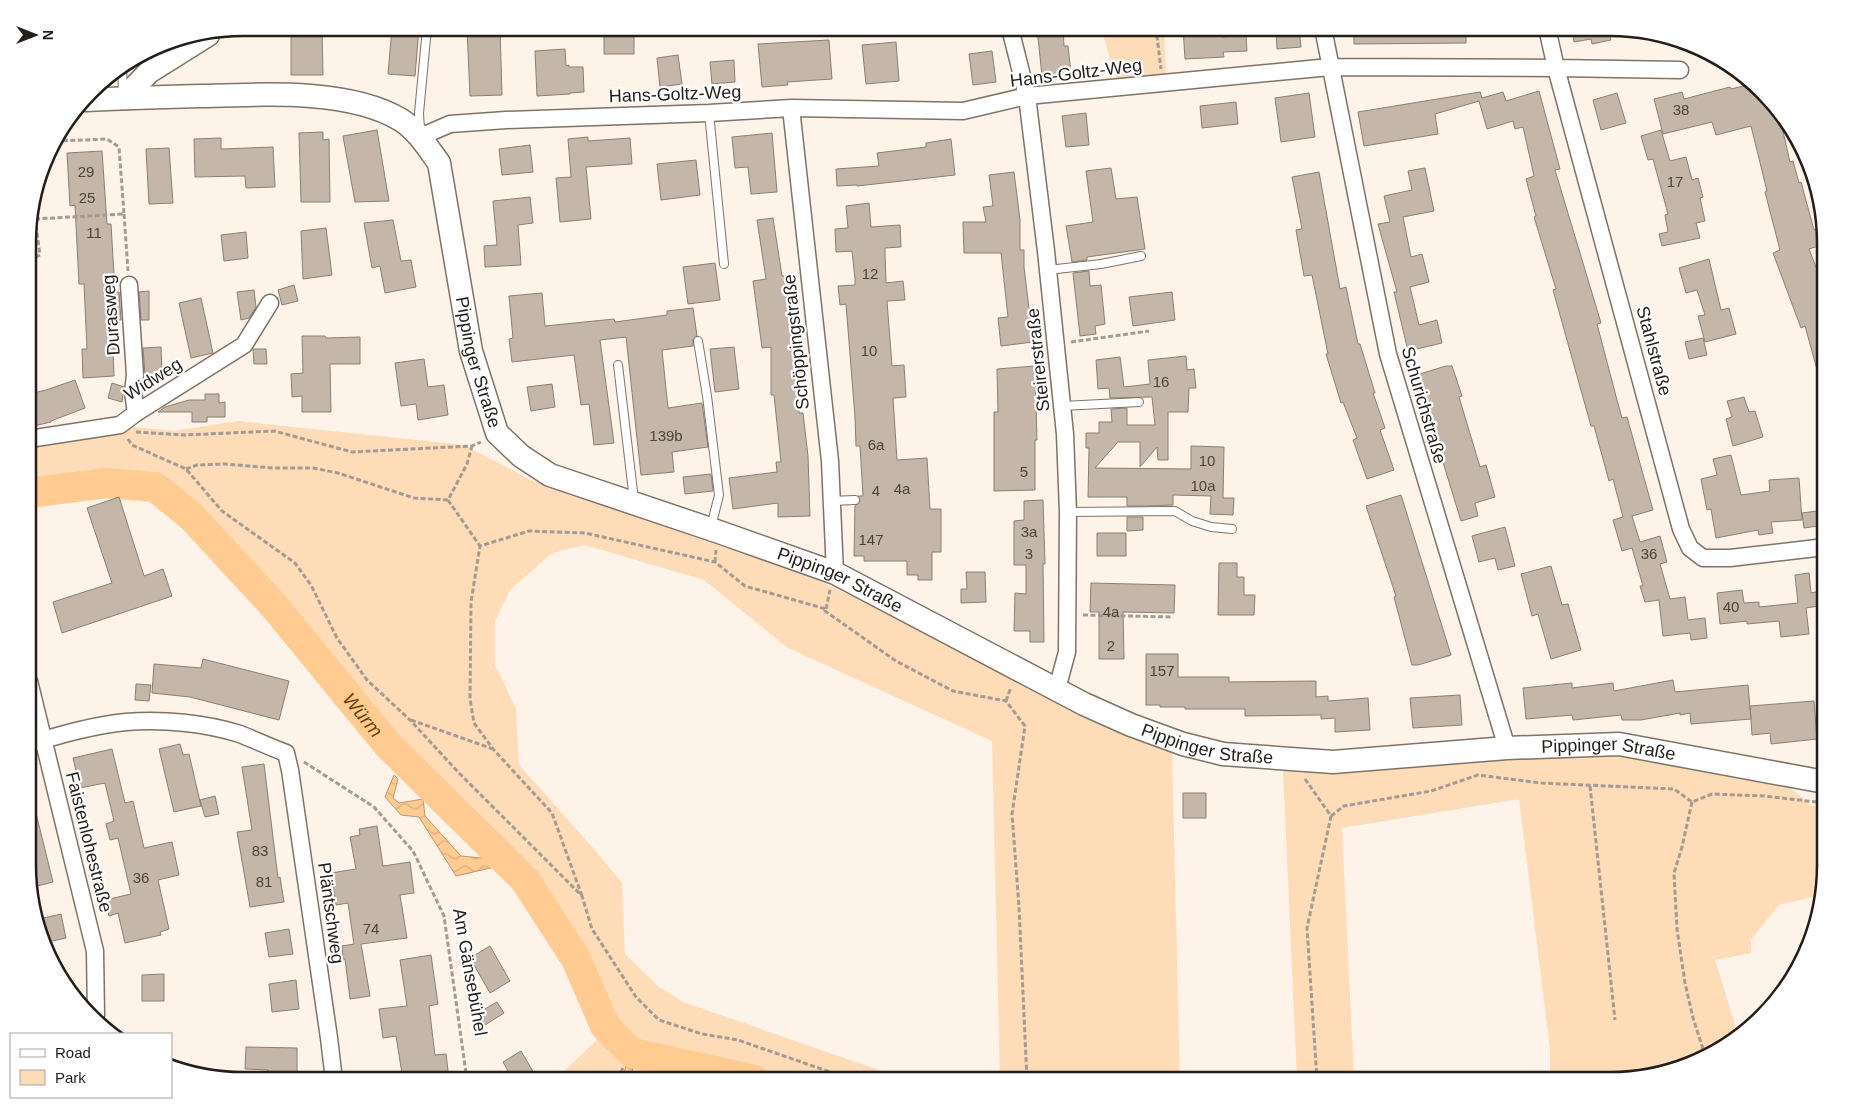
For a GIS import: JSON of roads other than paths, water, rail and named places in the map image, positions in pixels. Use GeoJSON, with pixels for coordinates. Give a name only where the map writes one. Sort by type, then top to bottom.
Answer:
{"type":"FeatureCollection","features":[{"type":"Feature","properties":{"kind":"main road"},"geometry":{"type":"LineString","coordinates":[[124,98],[149,72],[196,42]]}},
{"type":"Feature","properties":{"kind":"main road","name":"Pippinger Straße"},"geometry":{"type":"LineString","coordinates":[[95,100],[249,94],[300,96],[339,99],[368,106],[402,120],[420,137],[439,163],[472,351],[497,433],[521,456],[550,475],[835,573],[1057,689],[1131,725],[1183,744],[1223,754],[1291,760],[1333,762],[1507,748],[1619,744],[1817,781]]}},
{"type":"Feature","properties":{"kind":"street","name":"Steirerstraße"},"geometry":{"type":"LineString","coordinates":[[1012,36],[1027,96],[1063,406],[1068,512],[1067,652],[1057,689]]}},
{"type":"Feature","properties":{"kind":"street","name":"Schurichstraße"},"geometry":{"type":"LineString","coordinates":[[1324,36],[1388,354],[1507,748]]}},
{"type":"Feature","properties":{"kind":"street","name":"Stahlstraße"},"geometry":{"type":"LineString","coordinates":[[1549,36],[1681,529],[1690,548],[1703,558],[1730,558],[1817,547]]}},
{"type":"Feature","properties":{"kind":"street","name":"Hans-Goltz-Weg"},"geometry":{"type":"LineString","coordinates":[[420,137],[450,124],[506,120],[708,113],[790,108],[963,111],[1027,96],[1330,67],[1680,70]]}},
{"type":"Feature","properties":{"kind":"street","name":"Schöppingstraße"},"geometry":{"type":"LineString","coordinates":[[790,108],[830,461],[835,573]]}},
{"type":"Feature","properties":{"kind":"street","name":"Durasweg"},"geometry":{"type":"LineString","coordinates":[[129,285],[136,413]]}},
{"type":"Feature","properties":{"kind":"street","name":"Widweg"},"geometry":{"type":"LineString","coordinates":[[36,438],[120,426],[136,413],[244,346],[270,303]]}},
{"type":"Feature","properties":{"kind":"street","name":"Pläntschweg"},"geometry":{"type":"LineString","coordinates":[[37,742],[126,722],[160,722],[198,725],[238,734],[286,753],[333,1072]]}},
{"type":"Feature","properties":{"kind":"street","name":"Faistenlohestraße"},"geometry":{"type":"LineString","coordinates":[[37,742],[95,951],[96,1010]]}},
{"type":"Feature","properties":{"kind":"lane"},"geometry":{"type":"LineString","coordinates":[[420,137],[419,113],[426,36]]}},
{"type":"Feature","properties":{"kind":"lane"},"geometry":{"type":"LineString","coordinates":[[122,75],[124,98]]}},
{"type":"Feature","properties":{"kind":"lane"},"geometry":{"type":"LineString","coordinates":[[708,113],[724,264]]}},
{"type":"Feature","properties":{"kind":"lane"},"geometry":{"type":"LineString","coordinates":[[1048,270],[1101,264],[1141,256]]}},
{"type":"Feature","properties":{"kind":"lane"},"geometry":{"type":"LineString","coordinates":[[698,341],[710,414],[719,495],[711,529]]}},
{"type":"Feature","properties":{"kind":"lane"},"geometry":{"type":"LineString","coordinates":[[618,365],[634,504]]}},
{"type":"Feature","properties":{"kind":"lane"},"geometry":{"type":"LineString","coordinates":[[1063,406],[1139,402]]}},
{"type":"Feature","properties":{"kind":"lane"},"geometry":{"type":"LineString","coordinates":[[831,501],[855,500]]}},
{"type":"Feature","properties":{"kind":"lane"},"geometry":{"type":"LineString","coordinates":[[1068,512],[1175,512],[1192,521],[1211,527],[1232,529]]}},
{"type":"Feature","properties":{"kind":"water"},"geometry":{"type":"Polygon","coordinates":[[[394,775],[398,779],[393,798],[399,803],[423,799],[425,816],[461,856],[492,859],[499,866],[456,876],[419,817],[401,815],[385,797],[394,775]]]}},
{"type":"Feature","properties":{"kind":"water"},"geometry":{"type":"Polygon","coordinates":[[[626,1056],[634,1059],[632,1072],[624,1072],[626,1056]]]}},
{"type":"Feature","properties":{"kind":"waterway","name":"Würm"},"geometry":{"type":"LineString","coordinates":[[36,492],[106,483],[155,487],[192,517],[275,607],[388,745],[525,880],[576,959],[605,1026],[632,1053],[719,1072]]}}]}
